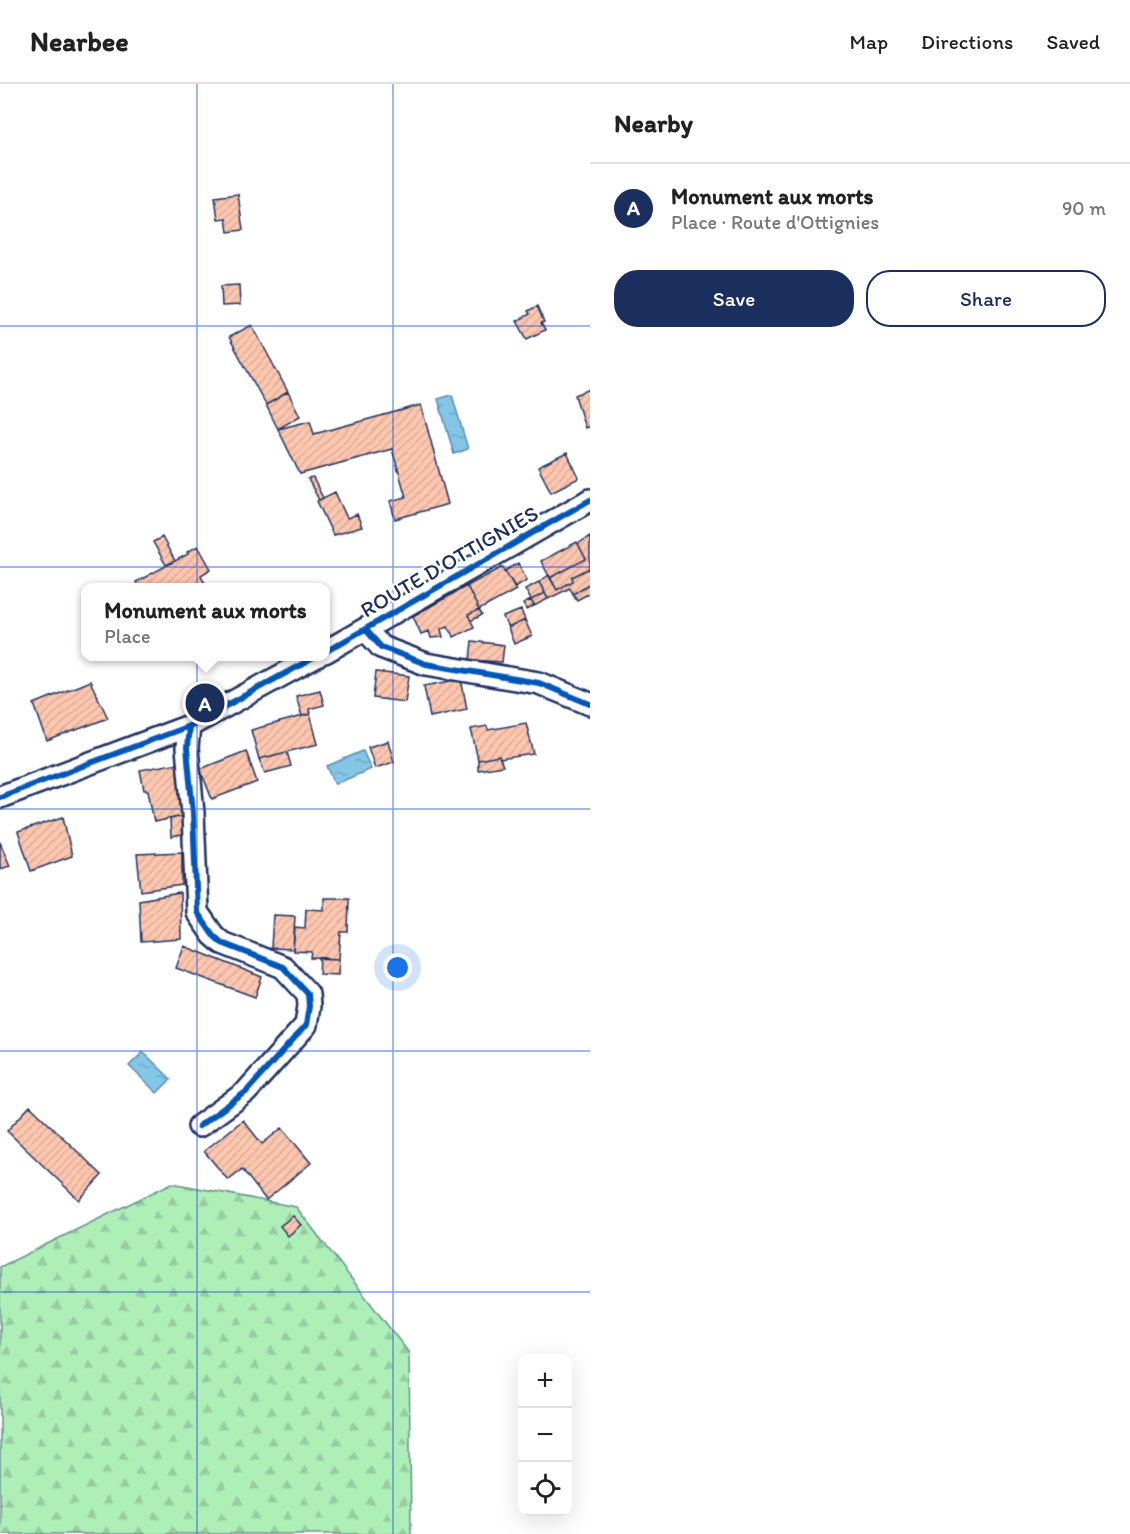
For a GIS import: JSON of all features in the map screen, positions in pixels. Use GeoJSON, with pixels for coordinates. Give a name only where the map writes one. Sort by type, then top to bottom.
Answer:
{"type":"FeatureCollection","features":[{"type":"Feature","properties":{"kind":"street","name":"ROUTE D'OTTIGNIES"},"geometry":{"type":"LineString","coordinates":[[330,649],[590,500]]}},
{"type":"Feature","properties":{"kind":"street"},"geometry":{"type":"LineString","coordinates":[[366,630],[381,647],[426,664],[538,682],[590,704]]}},
{"type":"Feature","properties":{"kind":"street"},"geometry":{"type":"LineString","coordinates":[[0,797],[189,726],[310,661]]}},
{"type":"Feature","properties":{"kind":"street"},"geometry":{"type":"LineString","coordinates":[[189,726],[187,748],[193,813],[197,912],[213,935],[222,943],[283,967],[308,994],[309,1006],[306,1024],[246,1092],[199,1126]]}},
{"type":"Feature","properties":{"kind":"green space"},"geometry":{"type":"Polygon","coordinates":[[[172,1183],[296,1207],[409,1353],[411,1534],[0,1534],[0,1267],[172,1183]]]}},
{"type":"Feature","properties":{"kind":"water"},"geometry":{"type":"Polygon","coordinates":[[[452,395],[468,449],[454,454],[438,399],[452,395]]]}},
{"type":"Feature","properties":{"kind":"water"},"geometry":{"type":"Polygon","coordinates":[[[363,751],[371,769],[335,784],[327,766],[363,751]]]}},
{"type":"Feature","properties":{"kind":"water"},"geometry":{"type":"Polygon","coordinates":[[[143,1052],[171,1079],[157,1093],[129,1066],[143,1052]]]}},
{"type":"Feature","properties":{"kind":"building"},"geometry":{"type":"Polygon","coordinates":[[[238,194],[243,230],[228,232],[226,218],[218,219],[215,197],[238,194]]]}},
{"type":"Feature","properties":{"kind":"building"},"geometry":{"type":"Polygon","coordinates":[[[239,285],[240,305],[222,306],[221,286],[239,285]]]}},
{"type":"Feature","properties":{"kind":"building"},"geometry":{"type":"Polygon","coordinates":[[[537,306],[545,330],[527,339],[517,321],[530,314],[528,311],[537,306]]]}},
{"type":"Feature","properties":{"kind":"building"},"geometry":{"type":"Polygon","coordinates":[[[252,325],[288,392],[266,405],[229,337],[252,325]]]}},
{"type":"Feature","properties":{"kind":"building"},"geometry":{"type":"Polygon","coordinates":[[[590,389],[590,426],[585,428],[575,395],[590,389]]]}},
{"type":"Feature","properties":{"kind":"building"},"geometry":{"type":"Polygon","coordinates":[[[288,392],[300,416],[278,429],[266,405],[288,392]]]}},
{"type":"Feature","properties":{"kind":"building"},"geometry":{"type":"Polygon","coordinates":[[[421,405],[448,504],[395,519],[390,501],[406,497],[392,449],[300,474],[278,429],[310,421],[314,434],[421,405]]]}},
{"type":"Feature","properties":{"kind":"building"},"geometry":{"type":"Polygon","coordinates":[[[567,453],[579,478],[551,492],[538,467],[567,453]]]}},
{"type":"Feature","properties":{"kind":"building"},"geometry":{"type":"Polygon","coordinates":[[[313,478],[323,498],[319,500],[308,479],[313,478]]]}},
{"type":"Feature","properties":{"kind":"building"},"geometry":{"type":"Polygon","coordinates":[[[335,492],[347,518],[357,514],[362,527],[333,535],[317,501],[335,492]]]}},
{"type":"Feature","properties":{"kind":"building"},"geometry":{"type":"Polygon","coordinates":[[[590,536],[590,568],[572,577],[573,581],[557,590],[550,578],[586,559],[578,544],[590,536]]]}},
{"type":"Feature","properties":{"kind":"building"},"geometry":{"type":"Polygon","coordinates":[[[162,537],[175,561],[166,565],[153,542],[162,537]]]}},
{"type":"Feature","properties":{"kind":"building"},"geometry":{"type":"Polygon","coordinates":[[[577,542],[586,559],[550,578],[541,561],[577,542]]]}},
{"type":"Feature","properties":{"kind":"building"},"geometry":{"type":"Polygon","coordinates":[[[198,546],[211,569],[201,575],[205,583],[136,583],[188,554],[187,552],[198,546]]]}},
{"type":"Feature","properties":{"kind":"building"},"geometry":{"type":"Polygon","coordinates":[[[518,563],[527,580],[515,587],[505,571],[518,563]]]}},
{"type":"Feature","properties":{"kind":"building"},"geometry":{"type":"Polygon","coordinates":[[[503,567],[516,590],[479,610],[467,586],[503,567]]]}},
{"type":"Feature","properties":{"kind":"building"},"geometry":{"type":"Polygon","coordinates":[[[590,568],[590,583],[573,594],[570,588],[548,599],[539,582],[549,575],[557,590],[573,581],[572,577],[590,568]]]}},
{"type":"Feature","properties":{"kind":"building"},"geometry":{"type":"Polygon","coordinates":[[[539,582],[545,593],[531,600],[525,589],[539,582]]]}},
{"type":"Feature","properties":{"kind":"building"},"geometry":{"type":"Polygon","coordinates":[[[590,583],[590,593],[577,600],[573,594],[590,583]]]}},
{"type":"Feature","properties":{"kind":"building"},"geometry":{"type":"Polygon","coordinates":[[[467,586],[479,610],[468,615],[474,627],[454,637],[448,626],[441,629],[443,637],[431,638],[429,631],[421,634],[413,616],[467,586]]]}},
{"type":"Feature","properties":{"kind":"building"},"geometry":{"type":"Polygon","coordinates":[[[545,593],[548,599],[534,606],[531,600],[545,593]]]}},
{"type":"Feature","properties":{"kind":"building"},"geometry":{"type":"Polygon","coordinates":[[[531,600],[534,606],[527,610],[523,604],[531,600]]]}},
{"type":"Feature","properties":{"kind":"building"},"geometry":{"type":"Polygon","coordinates":[[[479,610],[482,615],[471,621],[468,615],[479,610]]]}},
{"type":"Feature","properties":{"kind":"building"},"geometry":{"type":"Polygon","coordinates":[[[521,610],[525,620],[508,628],[503,617],[521,610]]]}},
{"type":"Feature","properties":{"kind":"building"},"geometry":{"type":"Polygon","coordinates":[[[525,620],[532,636],[514,644],[508,628],[525,620]]]}},
{"type":"Feature","properties":{"kind":"building"},"geometry":{"type":"Polygon","coordinates":[[[472,641],[504,645],[502,662],[470,660],[472,641]]]}},
{"type":"Feature","properties":{"kind":"building"},"geometry":{"type":"Polygon","coordinates":[[[376,672],[409,676],[405,702],[373,698],[376,672]]]}},
{"type":"Feature","properties":{"kind":"building"},"geometry":{"type":"Polygon","coordinates":[[[461,679],[467,709],[430,717],[424,686],[461,679]]]}},
{"type":"Feature","properties":{"kind":"building"},"geometry":{"type":"Polygon","coordinates":[[[90,681],[108,718],[47,741],[34,704],[90,681]]]}},
{"type":"Feature","properties":{"kind":"building"},"geometry":{"type":"Polygon","coordinates":[[[320,690],[324,705],[309,709],[310,714],[302,716],[296,696],[320,690]]]}},
{"type":"Feature","properties":{"kind":"building"},"geometry":{"type":"Polygon","coordinates":[[[310,714],[318,744],[259,759],[251,730],[310,714]]]}},
{"type":"Feature","properties":{"kind":"building"},"geometry":{"type":"Polygon","coordinates":[[[526,723],[534,754],[478,760],[471,729],[487,726],[488,730],[526,723]]]}},
{"type":"Feature","properties":{"kind":"building"},"geometry":{"type":"Polygon","coordinates":[[[388,741],[394,762],[375,768],[368,747],[388,741]]]}},
{"type":"Feature","properties":{"kind":"building"},"geometry":{"type":"Polygon","coordinates":[[[246,751],[257,782],[212,799],[200,769],[246,751]]]}},
{"type":"Feature","properties":{"kind":"building"},"geometry":{"type":"Polygon","coordinates":[[[287,752],[291,766],[265,773],[259,759],[287,752]]]}},
{"type":"Feature","properties":{"kind":"building"},"geometry":{"type":"Polygon","coordinates":[[[499,756],[503,766],[478,770],[478,760],[499,756]]]}},
{"type":"Feature","properties":{"kind":"building"},"geometry":{"type":"Polygon","coordinates":[[[178,763],[188,815],[154,822],[148,790],[144,790],[140,770],[178,763]]]}},
{"type":"Feature","properties":{"kind":"building"},"geometry":{"type":"Polygon","coordinates":[[[188,815],[187,834],[171,837],[170,819],[188,815]]]}},
{"type":"Feature","properties":{"kind":"building"},"geometry":{"type":"Polygon","coordinates":[[[63,817],[72,856],[31,871],[18,832],[63,817]]]}},
{"type":"Feature","properties":{"kind":"building"},"geometry":{"type":"Polygon","coordinates":[[[0,842],[10,866],[0,869],[0,842]]]}},
{"type":"Feature","properties":{"kind":"building"},"geometry":{"type":"Polygon","coordinates":[[[182,852],[182,885],[141,891],[137,854],[182,852]]]}},
{"type":"Feature","properties":{"kind":"building"},"geometry":{"type":"Polygon","coordinates":[[[180,893],[181,939],[141,942],[139,900],[180,893]]]}},
{"type":"Feature","properties":{"kind":"building"},"geometry":{"type":"Polygon","coordinates":[[[324,898],[349,898],[348,932],[341,932],[339,959],[311,958],[312,952],[293,951],[295,927],[305,928],[306,909],[324,910],[324,898]]]}},
{"type":"Feature","properties":{"kind":"building"},"geometry":{"type":"Polygon","coordinates":[[[273,915],[295,916],[293,949],[271,948],[273,915]]]}},
{"type":"Feature","properties":{"kind":"building"},"geometry":{"type":"Polygon","coordinates":[[[184,946],[262,977],[255,997],[176,968],[184,946]]]}},
{"type":"Feature","properties":{"kind":"building"},"geometry":{"type":"Polygon","coordinates":[[[320,958],[339,959],[338,975],[319,974],[320,958]]]}},
{"type":"Feature","properties":{"kind":"building"},"geometry":{"type":"Polygon","coordinates":[[[30,1106],[102,1175],[79,1200],[7,1131],[30,1106]]]}},
{"type":"Feature","properties":{"kind":"building"},"geometry":{"type":"Polygon","coordinates":[[[243,1120],[262,1144],[282,1128],[311,1163],[266,1200],[242,1169],[228,1180],[204,1151],[243,1120]]]}},
{"type":"Feature","properties":{"kind":"building"},"geometry":{"type":"Polygon","coordinates":[[[293,1216],[301,1225],[288,1236],[280,1226],[293,1216]]]}},
{"type":"Feature","properties":{"kind":"cycle path"},"geometry":{"type":"LineString","coordinates":[[330,649],[590,500]]}},
{"type":"Feature","properties":{"kind":"cycle path"},"geometry":{"type":"LineString","coordinates":[[366,630],[381,647],[426,664],[539,683],[590,704]]}},
{"type":"Feature","properties":{"kind":"cycle path"},"geometry":{"type":"LineString","coordinates":[[0,797],[189,726],[308,661]]}},
{"type":"Feature","properties":{"kind":"cycle path"},"geometry":{"type":"LineString","coordinates":[[189,726],[187,748],[193,813],[197,912],[213,935],[222,943],[283,967],[308,994],[309,1006],[306,1025],[246,1092],[199,1126]]}},
{"type":"Feature","properties":{"kind":"place","name":"Monument aux morts"},"geometry":{"type":"Point","coordinates":[205,703]}}]}
